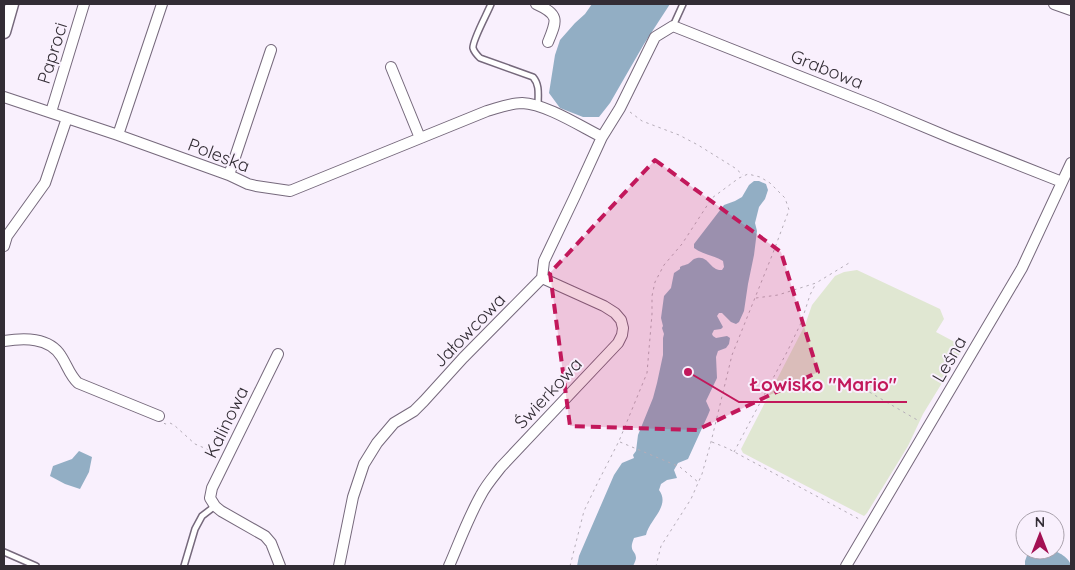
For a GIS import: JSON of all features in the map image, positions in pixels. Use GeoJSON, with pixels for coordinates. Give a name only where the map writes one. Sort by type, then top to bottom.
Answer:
{"type":"FeatureCollection","features":[{"type":"Feature","properties":{"kind":"street"},"geometry":{"type":"LineString","coordinates":[[4,32],[12,4]]}},
{"type":"Feature","properties":{"kind":"street","name":"Paproci"},"geometry":{"type":"LineString","coordinates":[[51,112],[84,4]]}},
{"type":"Feature","properties":{"kind":"street"},"geometry":{"type":"LineString","coordinates":[[118,135],[162,4]]}},
{"type":"Feature","properties":{"kind":"street"},"geometry":{"type":"LineString","coordinates":[[536,4],[553,14],[555,24],[548,42]]}},
{"type":"Feature","properties":{"kind":"street"},"geometry":{"type":"LineString","coordinates":[[1054,4],[1071,10]]}},
{"type":"Feature","properties":{"kind":"street"},"geometry":{"type":"LineString","coordinates":[[542,278],[544,261],[602,137],[621,107],[655,37],[673,26]]}},
{"type":"Feature","properties":{"kind":"street","name":"Grabowa"},"geometry":{"type":"LineString","coordinates":[[673,26],[1062,182]]}},
{"type":"Feature","properties":{"kind":"street"},"geometry":{"type":"LineString","coordinates":[[229,175],[271,50]]}},
{"type":"Feature","properties":{"kind":"street"},"geometry":{"type":"LineString","coordinates":[[391,67],[420,138]]}},
{"type":"Feature","properties":{"kind":"street","name":"Poleska"},"geometry":{"type":"LineString","coordinates":[[4,97],[118,135],[229,175],[248,184],[290,191],[487,111],[521,103],[538,106],[602,137]]}},
{"type":"Feature","properties":{"kind":"street"},"geometry":{"type":"LineString","coordinates":[[4,246],[7,236],[45,183],[67,118]]}},
{"type":"Feature","properties":{"kind":"street","name":"Leśna"},"geometry":{"type":"LineString","coordinates":[[846,566],[1022,268],[1071,163]]}},
{"type":"Feature","properties":{"kind":"street","name":"Jałowcowa"},"geometry":{"type":"LineString","coordinates":[[339,566],[353,497],[364,464],[377,443],[394,423],[414,411],[542,278]]}},
{"type":"Feature","properties":{"kind":"street","name":"Świerkowa"},"geometry":{"type":"LineString","coordinates":[[448,566],[473,511],[489,482],[618,343],[622,335],[621,320],[615,313],[604,306],[542,278]]}},
{"type":"Feature","properties":{"kind":"street"},"geometry":{"type":"LineString","coordinates":[[4,341],[17,339],[37,340],[48,344],[56,349],[78,383],[159,416]]}},
{"type":"Feature","properties":{"kind":"street","name":"Kalinowa"},"geometry":{"type":"LineString","coordinates":[[215,506],[210,498],[212,488],[278,354]]}},
{"type":"Feature","properties":{"kind":"street"},"geometry":{"type":"LineString","coordinates":[[215,506],[220,512],[265,536],[271,543],[280,566]]}},
{"type":"Feature","properties":{"kind":"lane"},"geometry":{"type":"LineString","coordinates":[[492,4],[476,37],[473,50],[480,58],[533,77],[538,86],[538,106]]}},
{"type":"Feature","properties":{"kind":"lane"},"geometry":{"type":"LineString","coordinates":[[673,26],[683,4]]}},
{"type":"Feature","properties":{"kind":"lane"},"geometry":{"type":"LineString","coordinates":[[184,566],[195,530],[202,516],[215,506]]}},
{"type":"Feature","properties":{"kind":"lane"},"geometry":{"type":"LineString","coordinates":[[4,552],[36,566]]}},
{"type":"Feature","properties":{"kind":"path"},"geometry":{"type":"LineString","coordinates":[[621,107],[642,121],[679,135],[698,145],[735,168],[744,176]]}},
{"type":"Feature","properties":{"kind":"path"},"geometry":{"type":"LineString","coordinates":[[570,566],[584,511],[620,441],[647,373],[652,296],[655,282],[664,264],[682,244],[712,198],[739,178],[748,174],[760,177],[770,183],[785,198],[789,210],[774,253],[732,355],[711,442],[698,482],[691,498],[661,546],[656,566]]}},
{"type":"Feature","properties":{"kind":"path"},"geometry":{"type":"LineString","coordinates":[[755,298],[778,295],[816,283],[848,263]]}},
{"type":"Feature","properties":{"kind":"path"},"geometry":{"type":"LineString","coordinates":[[734,452],[788,350],[801,323],[816,283]]}},
{"type":"Feature","properties":{"kind":"path"},"geometry":{"type":"LineString","coordinates":[[846,378],[929,426]]}},
{"type":"Feature","properties":{"kind":"path"},"geometry":{"type":"LineString","coordinates":[[159,416],[164,424],[174,425],[195,444],[209,450],[228,454]]}},
{"type":"Feature","properties":{"kind":"path"},"geometry":{"type":"LineString","coordinates":[[620,441],[680,467],[698,482]]}},
{"type":"Feature","properties":{"kind":"path"},"geometry":{"type":"LineString","coordinates":[[711,442],[727,448],[861,519],[870,527]]}},
{"type":"Feature","properties":{"kind":"highlighted area"},"geometry":{"type":"Polygon","coordinates":[[[655,160],[781,252],[818,372],[697,430],[570,426],[550,273],[655,160]]]}},
{"type":"Feature","properties":{"kind":"green space"},"geometry":{"type":"Polygon","coordinates":[[[857,270],[940,309],[944,319],[936,332],[964,347],[923,414],[908,446],[864,516],[743,453],[741,449],[805,325],[812,305],[835,276],[857,270]]]}},
{"type":"Feature","properties":{"kind":"water"},"geometry":{"type":"Polygon","coordinates":[[[592,4],[670,4],[644,44],[610,103],[599,117],[583,117],[560,108],[549,93],[555,55],[560,40],[592,4]]]}},
{"type":"Feature","properties":{"kind":"water"},"geometry":{"type":"Polygon","coordinates":[[[754,181],[766,184],[768,190],[765,199],[759,207],[755,223],[757,231],[754,255],[744,311],[739,322],[736,324],[731,322],[722,313],[719,313],[717,316],[723,327],[714,330],[712,334],[716,338],[727,336],[730,338],[729,344],[726,348],[718,351],[716,357],[717,378],[706,401],[710,410],[688,459],[678,463],[674,470],[677,478],[667,480],[661,484],[659,490],[662,496],[661,507],[646,535],[634,538],[632,543],[632,548],[636,555],[633,566],[577,566],[579,556],[614,475],[622,463],[634,458],[638,435],[657,383],[663,355],[664,334],[661,318],[664,296],[671,288],[674,273],[680,267],[699,258],[706,260],[714,268],[722,270],[724,267],[723,261],[697,250],[694,248],[694,244],[724,205],[742,197],[749,185],[754,181]]]}},
{"type":"Feature","properties":{"kind":"water"},"geometry":{"type":"Polygon","coordinates":[[[79,451],[92,457],[89,472],[80,489],[50,476],[53,466],[72,459],[79,451]]]}},
{"type":"Feature","properties":{"kind":"water"},"geometry":{"type":"Polygon","coordinates":[[[1065,557],[1071,566],[1025,566],[1025,561],[1065,560],[1065,557]]]}},
{"type":"Feature","properties":{"kind":"place","name":"Łowisko \"Mario\""},"geometry":{"type":"Point","coordinates":[688,372]}}]}
